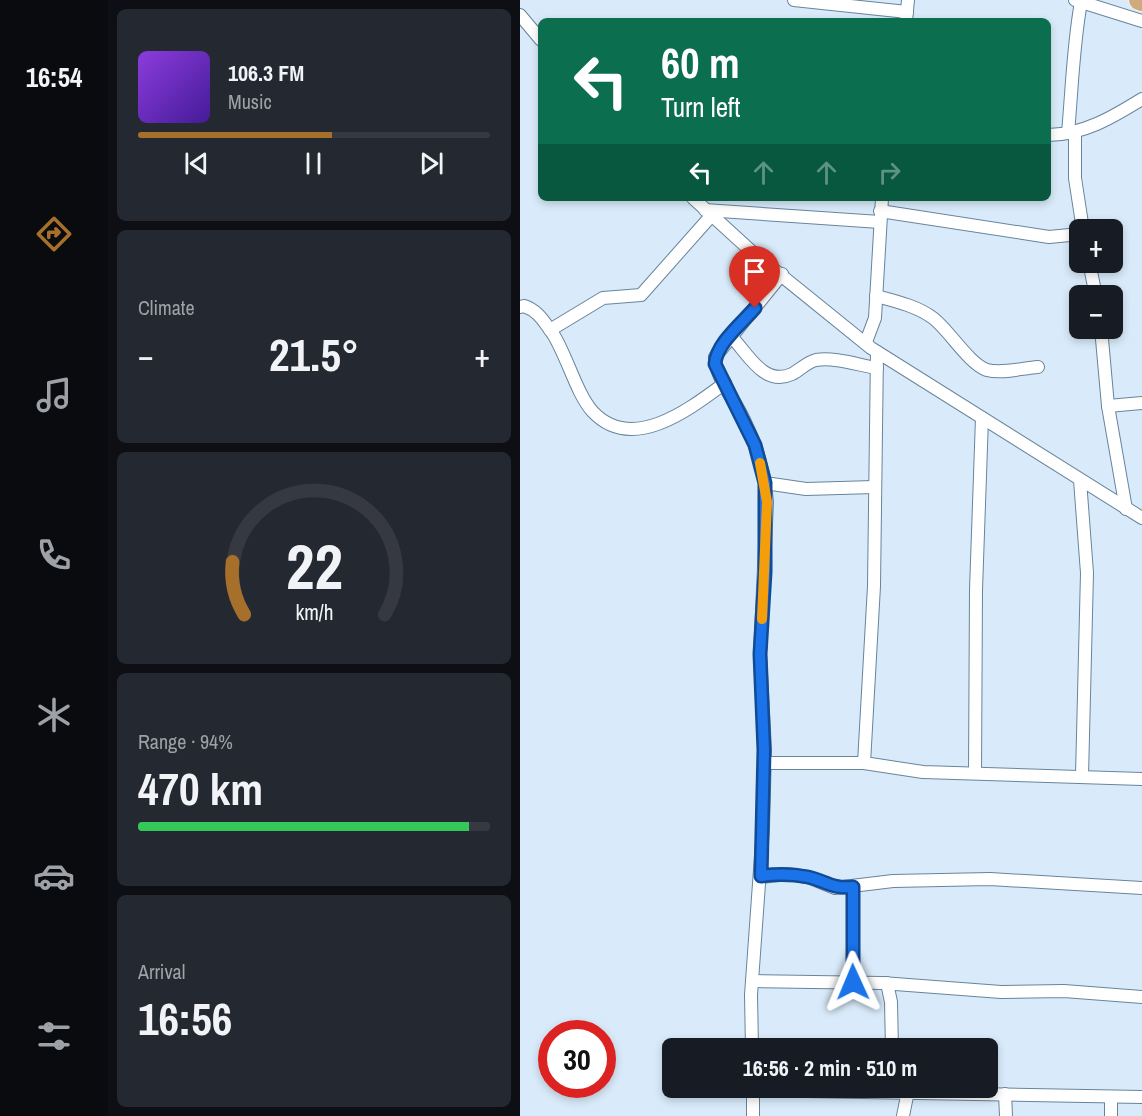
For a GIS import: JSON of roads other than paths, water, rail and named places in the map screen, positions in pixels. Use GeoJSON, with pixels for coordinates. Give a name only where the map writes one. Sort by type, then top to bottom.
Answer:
{"type":"FeatureCollection","features":[{"type":"Feature","properties":{"kind":"street"},"geometry":{"type":"LineString","coordinates":[[794,0],[907,11]]}},
{"type":"Feature","properties":{"kind":"street"},"geometry":{"type":"LineString","coordinates":[[1081,219],[1075,178],[1072,132],[1071,66],[1078,1],[1141,21]]}},
{"type":"Feature","properties":{"kind":"street"},"geometry":{"type":"LineString","coordinates":[[520,15],[538,36]]}},
{"type":"Feature","properties":{"kind":"street"},"geometry":{"type":"LineString","coordinates":[[1051,135],[1091,128],[1141,99]]}},
{"type":"Feature","properties":{"kind":"street"},"geometry":{"type":"LineString","coordinates":[[696,201],[877,352],[1141,518]]}},
{"type":"Feature","properties":{"kind":"street"},"geometry":{"type":"LineString","coordinates":[[866,342],[875,318],[882,201]]}},
{"type":"Feature","properties":{"kind":"street"},"geometry":{"type":"LineString","coordinates":[[708,213],[880,217],[1049,237],[1069,235]]}},
{"type":"Feature","properties":{"kind":"street"},"geometry":{"type":"LineString","coordinates":[[550,330],[603,298],[641,295],[708,213]]}},
{"type":"Feature","properties":{"kind":"street"},"geometry":{"type":"LineString","coordinates":[[752,1038],[752,981],[761,876],[764,763],[760,654],[765,572],[765,483],[755,445],[715,364],[715,357],[782,274]]}},
{"type":"Feature","properties":{"kind":"street"},"geometry":{"type":"LineString","coordinates":[[876,296],[932,317],[951,333],[981,367],[997,371],[1038,367]]}},
{"type":"Feature","properties":{"kind":"street"},"geometry":{"type":"LineString","coordinates":[[520,307],[524,306],[538,313],[550,330],[593,412],[621,426],[639,430],[660,424],[697,403],[725,383]]}},
{"type":"Feature","properties":{"kind":"street"},"geometry":{"type":"LineString","coordinates":[[731,336],[763,372],[772,378],[779,379],[817,360],[877,368]]}},
{"type":"Feature","properties":{"kind":"street"},"geometry":{"type":"LineString","coordinates":[[1102,339],[1108,406],[1126,508]]}},
{"type":"Feature","properties":{"kind":"street"},"geometry":{"type":"LineString","coordinates":[[864,763],[874,586],[877,352]]}},
{"type":"Feature","properties":{"kind":"street"},"geometry":{"type":"LineString","coordinates":[[1108,406],[1141,403]]}},
{"type":"Feature","properties":{"kind":"street"},"geometry":{"type":"LineString","coordinates":[[975,773],[976,591],[982,418]]}},
{"type":"Feature","properties":{"kind":"street"},"geometry":{"type":"LineString","coordinates":[[1080,480],[1087,573],[1082,777]]}},
{"type":"Feature","properties":{"kind":"street"},"geometry":{"type":"LineString","coordinates":[[765,483],[806,489],[874,487]]}},
{"type":"Feature","properties":{"kind":"street"},"geometry":{"type":"LineString","coordinates":[[764,763],[864,763],[923,772],[1141,779]]}},
{"type":"Feature","properties":{"kind":"street"},"geometry":{"type":"LineString","coordinates":[[761,876],[787,874],[808,877],[835,888],[893,881],[990,879],[1141,888]]}},
{"type":"Feature","properties":{"kind":"street"},"geometry":{"type":"LineString","coordinates":[[853,887],[853,982]]}},
{"type":"Feature","properties":{"kind":"street"},"geometry":{"type":"LineString","coordinates":[[752,981],[888,983],[1001,992],[1064,991],[1141,997]]}},
{"type":"Feature","properties":{"kind":"street"},"geometry":{"type":"LineString","coordinates":[[888,983],[892,1038]]}},
{"type":"Feature","properties":{"kind":"street"},"geometry":{"type":"LineString","coordinates":[[998,1094],[1141,1097]]}},
{"type":"Feature","properties":{"kind":"street"},"geometry":{"type":"LineString","coordinates":[[1005,1094],[1006,1116]]}},
{"type":"Feature","properties":{"kind":"street"},"geometry":{"type":"LineString","coordinates":[[1111,1097],[1111,1116]]}},
{"type":"Feature","properties":{"kind":"street"},"geometry":{"type":"LineString","coordinates":[[753,1098],[753,1116]]}},
{"type":"Feature","properties":{"kind":"street"},"geometry":{"type":"LineString","coordinates":[[904,1116],[907,1098]]}}]}
